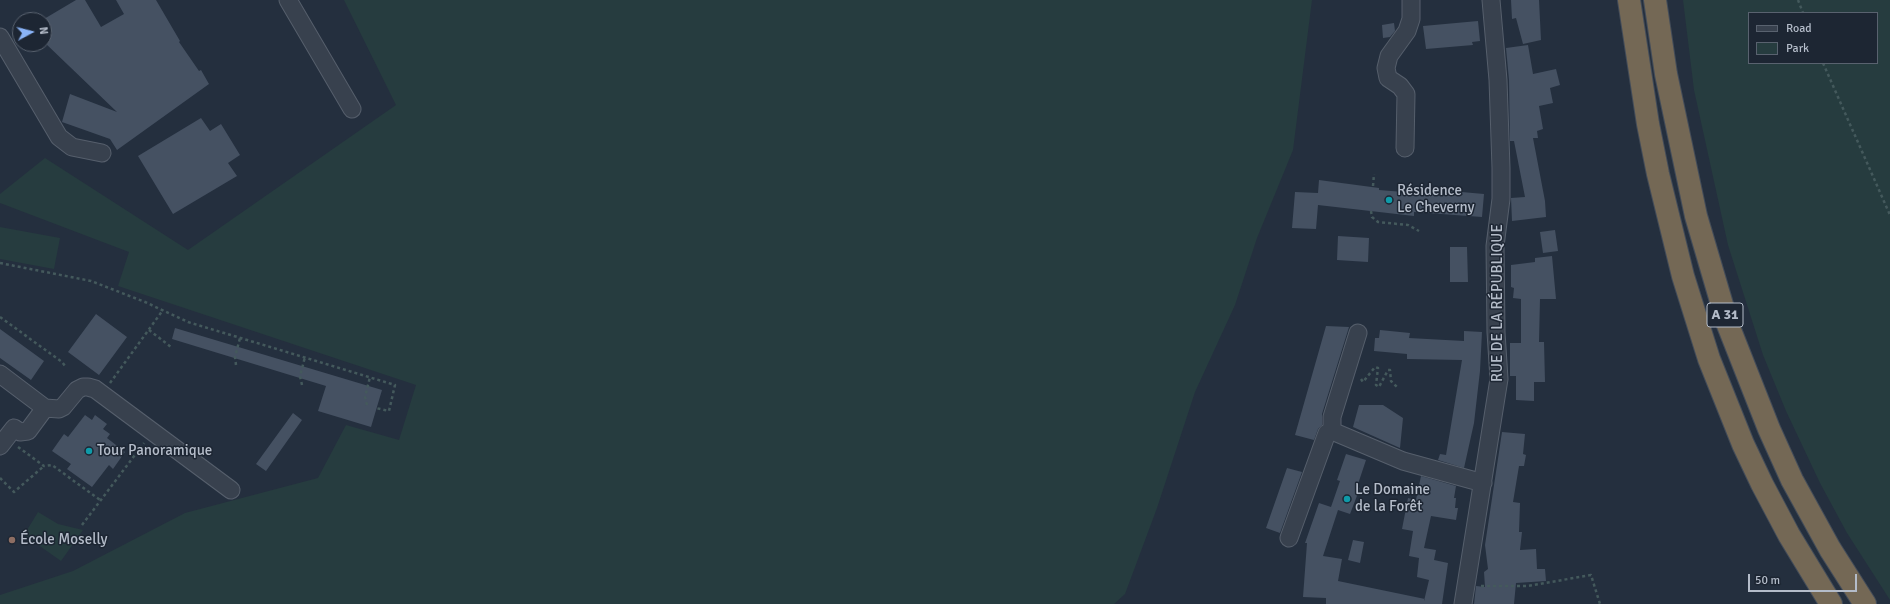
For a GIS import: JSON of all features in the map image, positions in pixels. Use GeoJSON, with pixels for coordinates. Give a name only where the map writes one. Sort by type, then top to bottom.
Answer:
{"type":"FeatureCollection","features":[{"type":"Feature","properties":{"kind":"highway","name":"A 31"},"geometry":{"type":"LineString","coordinates":[[1629,0],[1648,124],[1658,174],[1683,276],[1709,359],[1740,437],[1762,484],[1789,536],[1831,604]]}},
{"type":"Feature","properties":{"kind":"highway","name":"A 31"},"geometry":{"type":"LineString","coordinates":[[1655,0],[1666,74],[1696,216],[1728,325],[1769,429],[1792,480],[1830,549],[1865,604]]}},
{"type":"Feature","properties":{"kind":"street"},"geometry":{"type":"LineString","coordinates":[[288,0],[352,109]]}},
{"type":"Feature","properties":{"kind":"street"},"geometry":{"type":"LineString","coordinates":[[1405,148],[1406,94],[1400,86],[1388,78],[1386,68],[1389,56],[1407,31],[1411,19],[1411,0]]}},
{"type":"Feature","properties":{"kind":"street","name":"RUE DE LA RÉPUBLIQUE"},"geometry":{"type":"LineString","coordinates":[[1463,604],[1499,379],[1496,332],[1495,246],[1501,187],[1498,80],[1491,0]]}},
{"type":"Feature","properties":{"kind":"street"},"geometry":{"type":"LineString","coordinates":[[0,37],[59,137],[72,147],[102,153]]}},
{"type":"Feature","properties":{"kind":"street"},"geometry":{"type":"LineString","coordinates":[[1332,431],[1332,417],[1358,333]]}},
{"type":"Feature","properties":{"kind":"street"},"geometry":{"type":"LineString","coordinates":[[0,374],[45,408],[55,410],[63,407],[77,390],[83,387],[95,389],[231,490]]}},
{"type":"Feature","properties":{"kind":"street"},"geometry":{"type":"LineString","coordinates":[[8,446],[14,428],[20,432],[28,431],[45,408]]}},
{"type":"Feature","properties":{"kind":"street"},"geometry":{"type":"LineString","coordinates":[[1289,538],[1327,433],[1332,431],[1403,461],[1483,483]]}},
{"type":"Feature","properties":{"kind":"path"},"geometry":{"type":"LineString","coordinates":[[1798,0],[1803,12]]}},
{"type":"Feature","properties":{"kind":"path"},"geometry":{"type":"LineString","coordinates":[[1823,64],[1890,215]]}},
{"type":"Feature","properties":{"kind":"path"},"geometry":{"type":"LineString","coordinates":[[1373,186],[1374,174]]}},
{"type":"Feature","properties":{"kind":"path"},"geometry":{"type":"LineString","coordinates":[[1371,211],[1372,217],[1378,222],[1408,225],[1419,231]]}},
{"type":"Feature","properties":{"kind":"path"},"geometry":{"type":"LineString","coordinates":[[0,263],[91,281],[120,291],[184,320],[395,385],[389,411],[376,408]]}},
{"type":"Feature","properties":{"kind":"path"},"geometry":{"type":"LineString","coordinates":[[101,394],[163,310]]}},
{"type":"Feature","properties":{"kind":"path"},"geometry":{"type":"LineString","coordinates":[[0,317],[62,362],[65,366]]}},
{"type":"Feature","properties":{"kind":"path"},"geometry":{"type":"LineString","coordinates":[[149,330],[171,347]]}},
{"type":"Feature","properties":{"kind":"path"},"geometry":{"type":"LineString","coordinates":[[236,365],[235,357],[240,338]]}},
{"type":"Feature","properties":{"kind":"path"},"geometry":{"type":"LineString","coordinates":[[302,385],[300,376],[305,357]]}},
{"type":"Feature","properties":{"kind":"path"},"geometry":{"type":"LineString","coordinates":[[1361,374],[1361,381],[1363,382],[1375,367],[1378,368],[1376,385],[1379,386],[1388,370],[1390,370],[1391,381],[1397,387]]}},
{"type":"Feature","properties":{"kind":"path"},"geometry":{"type":"LineString","coordinates":[[367,405],[365,397],[370,377]]}},
{"type":"Feature","properties":{"kind":"path"},"geometry":{"type":"LineString","coordinates":[[8,446],[44,466]]}},
{"type":"Feature","properties":{"kind":"path"},"geometry":{"type":"LineString","coordinates":[[82,526],[139,450]]}},
{"type":"Feature","properties":{"kind":"path"},"geometry":{"type":"LineString","coordinates":[[0,478],[14,492],[44,466],[52,465],[100,500]]}},
{"type":"Feature","properties":{"kind":"path"},"geometry":{"type":"LineString","coordinates":[[1473,585],[1528,586],[1591,575],[1600,604]]}},
{"type":"Feature","properties":{"kind":"green space"},"geometry":{"type":"Polygon","coordinates":[[[344,0],[1312,0],[1293,150],[1257,238],[1235,305],[1195,392],[1157,508],[1125,594],[1114,604],[0,604],[0,595],[73,571],[185,513],[318,478],[346,425],[399,440],[416,385],[118,286],[129,252],[0,203],[0,194],[45,158],[188,250],[396,105],[344,0]]]}},
{"type":"Feature","properties":{"kind":"green space"},"geometry":{"type":"Polygon","coordinates":[[[1683,0],[1890,0],[1890,600],[1847,533],[1820,483],[1786,411],[1763,355],[1728,245],[1694,90],[1683,0]]]}},
{"type":"Feature","properties":{"kind":"green space"},"geometry":{"type":"Polygon","coordinates":[[[0,227],[60,238],[54,269],[0,259],[0,227]]]}},
{"type":"Feature","properties":{"kind":"green space"},"geometry":{"type":"Polygon","coordinates":[[[38,512],[58,524],[83,530],[61,561],[24,535],[38,512]]]}},
{"type":"Feature","properties":{"kind":"building"},"geometry":{"type":"Polygon","coordinates":[[[76,0],[85,0],[101,27],[124,14],[116,0],[156,0],[180,41],[179,42],[199,71],[201,70],[209,84],[117,150],[110,139],[62,122],[70,94],[117,112],[52,50],[52,14],[76,0]]]}},
{"type":"Feature","properties":{"kind":"building"},"geometry":{"type":"Polygon","coordinates":[[[1511,0],[1539,0],[1541,40],[1523,44],[1516,18],[1512,19],[1511,0]]]}},
{"type":"Feature","properties":{"kind":"building"},"geometry":{"type":"Polygon","coordinates":[[[1478,21],[1480,41],[1472,42],[1473,45],[1426,49],[1423,26],[1478,21]]]}},
{"type":"Feature","properties":{"kind":"building"},"geometry":{"type":"Polygon","coordinates":[[[1394,23],[1395,31],[1390,37],[1383,38],[1382,25],[1394,23]]]}},
{"type":"Feature","properties":{"kind":"building"},"geometry":{"type":"Polygon","coordinates":[[[1528,45],[1533,74],[1556,69],[1560,85],[1550,88],[1553,103],[1539,106],[1543,129],[1537,131],[1538,138],[1533,138],[1545,201],[1546,217],[1512,221],[1511,198],[1525,197],[1514,141],[1510,141],[1509,80],[1506,48],[1528,45]]]}},
{"type":"Feature","properties":{"kind":"building"},"geometry":{"type":"Polygon","coordinates":[[[201,118],[210,131],[221,124],[240,155],[228,163],[237,176],[173,214],[138,156],[201,118]]]}},
{"type":"Feature","properties":{"kind":"building","name":"Résidence Le Cheverny"},"geometry":{"type":"Polygon","coordinates":[[[1319,180],[1379,188],[1379,190],[1416,193],[1417,188],[1484,194],[1482,217],[1414,212],[1414,216],[1318,205],[1316,229],[1292,228],[1295,192],[1318,193],[1319,180]]]}},
{"type":"Feature","properties":{"kind":"building"},"geometry":{"type":"Polygon","coordinates":[[[1555,230],[1558,251],[1543,253],[1540,232],[1555,230]]]}},
{"type":"Feature","properties":{"kind":"building","name":"Résidence Le Cheverny"},"geometry":{"type":"Polygon","coordinates":[[[1338,236],[1369,238],[1368,262],[1337,260],[1338,236]]]}},
{"type":"Feature","properties":{"kind":"building"},"geometry":{"type":"Polygon","coordinates":[[[1450,247],[1467,247],[1468,282],[1450,282],[1450,247]]]}},
{"type":"Feature","properties":{"kind":"building"},"geometry":{"type":"Polygon","coordinates":[[[1552,256],[1556,299],[1540,299],[1539,342],[1544,342],[1545,382],[1534,382],[1534,401],[1516,400],[1516,376],[1510,376],[1510,343],[1521,343],[1521,299],[1513,298],[1514,288],[1511,287],[1511,265],[1535,262],[1535,258],[1552,256]]]}},
{"type":"Feature","properties":{"kind":"building"},"geometry":{"type":"Polygon","coordinates":[[[96,314],[127,337],[99,375],[68,352],[96,314]]]}},
{"type":"Feature","properties":{"kind":"building"},"geometry":{"type":"Polygon","coordinates":[[[1326,326],[1349,327],[1322,414],[1322,425],[1318,429],[1314,440],[1295,435],[1326,326]]]}},
{"type":"Feature","properties":{"kind":"building"},"geometry":{"type":"Polygon","coordinates":[[[175,328],[382,390],[371,427],[318,411],[326,386],[172,339],[175,328]]]}},
{"type":"Feature","properties":{"kind":"building"},"geometry":{"type":"Polygon","coordinates":[[[0,329],[44,361],[31,380],[0,358],[0,329]]]}},
{"type":"Feature","properties":{"kind":"building"},"geometry":{"type":"Polygon","coordinates":[[[1380,330],[1410,333],[1409,338],[1464,341],[1464,331],[1482,332],[1480,371],[1474,423],[1464,468],[1438,460],[1440,454],[1446,455],[1462,360],[1407,359],[1407,354],[1374,351],[1375,338],[1379,338],[1380,330]]]}},
{"type":"Feature","properties":{"kind":"building"},"geometry":{"type":"Polygon","coordinates":[[[1359,405],[1383,405],[1403,418],[1400,448],[1353,427],[1359,405]]]}},
{"type":"Feature","properties":{"kind":"building"},"geometry":{"type":"Polygon","coordinates":[[[293,413],[302,420],[266,471],[256,464],[293,413]]]}},
{"type":"Feature","properties":{"kind":"building","name":"Tour Panoramique"},"geometry":{"type":"Polygon","coordinates":[[[85,415],[92,420],[95,415],[107,424],[103,429],[110,434],[107,438],[125,452],[113,469],[109,465],[92,487],[67,469],[71,464],[52,451],[64,434],[68,437],[85,415]]]}},
{"type":"Feature","properties":{"kind":"building"},"geometry":{"type":"Polygon","coordinates":[[[1502,432],[1525,434],[1523,454],[1526,455],[1524,466],[1519,466],[1513,502],[1520,503],[1519,532],[1522,532],[1520,550],[1536,549],[1537,569],[1545,569],[1546,581],[1516,583],[1514,604],[1474,604],[1476,586],[1485,587],[1484,572],[1488,569],[1485,545],[1502,432]]]}},
{"type":"Feature","properties":{"kind":"building"},"geometry":{"type":"Polygon","coordinates":[[[1346,454],[1366,460],[1357,487],[1360,488],[1350,514],[1338,510],[1323,556],[1342,559],[1338,581],[1425,599],[1429,580],[1417,577],[1419,558],[1409,556],[1413,531],[1402,529],[1408,498],[1416,500],[1421,476],[1456,486],[1454,498],[1456,498],[1455,508],[1458,508],[1456,520],[1431,516],[1424,548],[1436,550],[1434,560],[1448,563],[1442,604],[1326,604],[1326,598],[1303,597],[1307,543],[1305,543],[1319,503],[1331,507],[1340,481],[1337,480],[1346,454]]]}},
{"type":"Feature","properties":{"kind":"building"},"geometry":{"type":"Polygon","coordinates":[[[1287,468],[1302,472],[1280,533],[1266,528],[1287,468]]]}},
{"type":"Feature","properties":{"kind":"building"},"geometry":{"type":"Polygon","coordinates":[[[1353,540],[1364,542],[1360,563],[1348,560],[1353,540]]]}},
{"type":"Feature","properties":{"kind":"place","name":"Résidence Le Cheverny"},"geometry":{"type":"Point","coordinates":[1389,200]}},
{"type":"Feature","properties":{"kind":"place","name":"Tour Panoramique"},"geometry":{"type":"Point","coordinates":[89,451]}},
{"type":"Feature","properties":{"kind":"place","name":"Le Domaine de la Forêt"},"geometry":{"type":"Point","coordinates":[1347,499]}},
{"type":"Feature","properties":{"kind":"place","name":"École Moselly"},"geometry":{"type":"Point","coordinates":[12,540]}}]}
